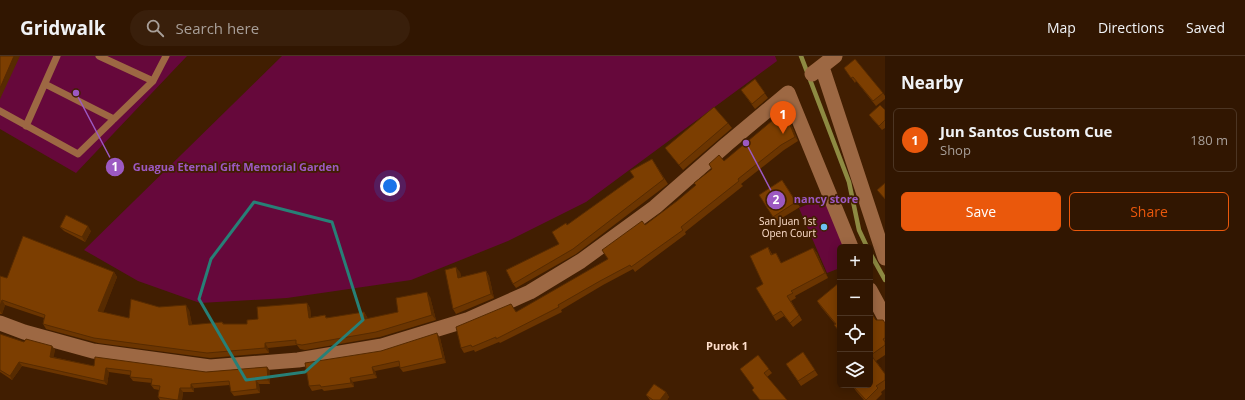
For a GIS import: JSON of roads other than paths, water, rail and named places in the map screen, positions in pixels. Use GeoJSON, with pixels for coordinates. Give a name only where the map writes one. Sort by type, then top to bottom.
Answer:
{"type":"FeatureCollection","features":[{"type":"Feature","properties":{"kind":"street"},"geometry":{"type":"LineString","coordinates":[[835,56],[817,71],[885,258]]}},
{"type":"Feature","properties":{"kind":"street"},"geometry":{"type":"LineString","coordinates":[[0,323],[24,332],[93,351],[210,367],[298,360],[382,346],[467,320],[530,292],[582,261],[655,207],[788,93],[850,244]]}},
{"type":"Feature","properties":{"kind":"street"},"geometry":{"type":"LineString","coordinates":[[873,296],[885,318]]}},
{"type":"Feature","properties":{"kind":"lane"},"geometry":{"type":"LineString","coordinates":[[26,126],[57,56]]}},
{"type":"Feature","properties":{"kind":"lane"},"geometry":{"type":"LineString","coordinates":[[99,56],[153,82]]}},
{"type":"Feature","properties":{"kind":"lane"},"geometry":{"type":"LineString","coordinates":[[0,111],[78,154],[153,82],[166,56]]}},
{"type":"Feature","properties":{"kind":"lane"},"geometry":{"type":"LineString","coordinates":[[45,84],[114,119]]}},
{"type":"Feature","properties":{"kind":"waterway"},"geometry":{"type":"LineString","coordinates":[[801,56],[849,182],[859,230],[866,244]]}},
{"type":"Feature","properties":{"kind":"waterway"},"geometry":{"type":"LineString","coordinates":[[873,258],[885,280]]}},
{"type":"Feature","properties":{"kind":"place","name":"Guagua Eternal Gift Memorial Garden"},"geometry":{"type":"Point","coordinates":[76,93]}},
{"type":"Feature","properties":{"kind":"place","name":"Jun Santos Custom Cue"},"geometry":{"type":"Point","coordinates":[783,134]}},
{"type":"Feature","properties":{"kind":"place","name":"nancy store"},"geometry":{"type":"Point","coordinates":[746,143]}},
{"type":"Feature","properties":{"kind":"place","name":"San Juan 1st Open Court"},"geometry":{"type":"Point","coordinates":[824,227]}},
{"type":"Feature","properties":{"kind":"district","name":"Purok 1"},"geometry":{"type":"Point","coordinates":[727,346]}}]}
